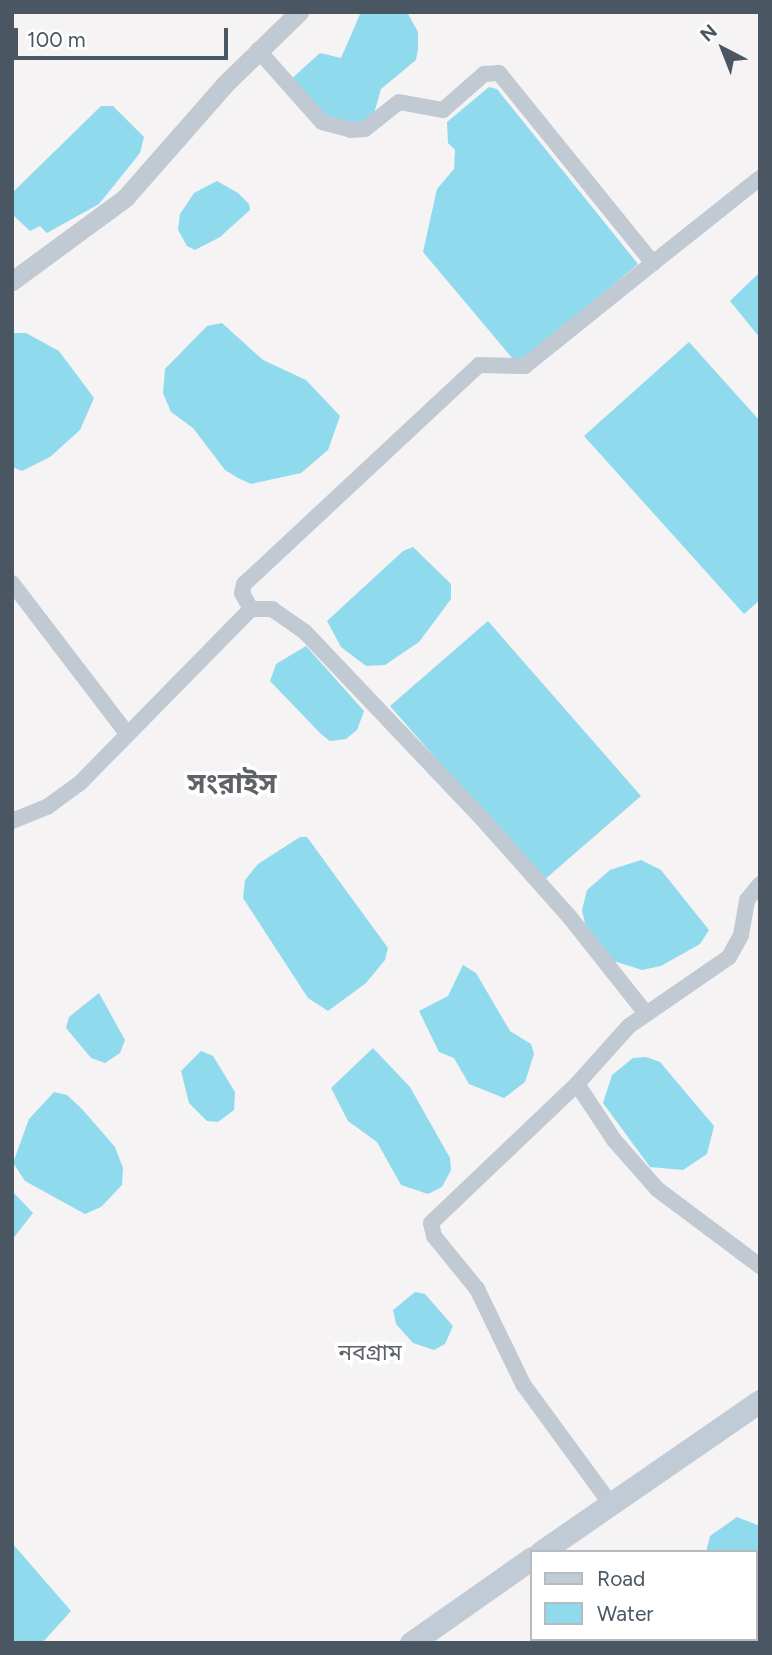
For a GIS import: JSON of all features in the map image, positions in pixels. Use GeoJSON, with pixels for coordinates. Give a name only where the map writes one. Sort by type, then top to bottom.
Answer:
{"type":"FeatureCollection","features":[{"type":"Feature","properties":{"kind":"main road"},"geometry":{"type":"LineString","coordinates":[[544,1550],[760,1401]]}},
{"type":"Feature","properties":{"kind":"main road"},"geometry":{"type":"LineString","coordinates":[[411,1643],[530,1559]]}},
{"type":"Feature","properties":{"kind":"street"},"geometry":{"type":"LineString","coordinates":[[12,281],[125,198],[258,50],[299,12]]}},
{"type":"Feature","properties":{"kind":"street"},"geometry":{"type":"LineString","coordinates":[[258,50],[322,122],[351,130],[365,129],[398,102],[443,110],[484,74],[499,73],[653,263]]}},
{"type":"Feature","properties":{"kind":"street"},"geometry":{"type":"LineString","coordinates":[[251,609],[242,593],[244,584],[479,365],[525,366],[760,178]]}},
{"type":"Feature","properties":{"kind":"street"},"geometry":{"type":"LineString","coordinates":[[12,583],[126,732]]}},
{"type":"Feature","properties":{"kind":"street"},"geometry":{"type":"LineString","coordinates":[[12,821],[63,797],[98,766],[126,732],[251,609],[272,609],[305,632],[559,905],[645,1012]]}},
{"type":"Feature","properties":{"kind":"street"},"geometry":{"type":"LineString","coordinates":[[610,1503],[523,1384],[477,1289],[431,1229],[435,1217],[577,1084],[645,1012],[729,957],[741,935],[747,900],[760,884]]}},
{"type":"Feature","properties":{"kind":"street"},"geometry":{"type":"LineString","coordinates":[[577,1084],[614,1140],[657,1189],[760,1266]]}},
{"type":"Feature","properties":{"kind":"water"},"geometry":{"type":"Polygon","coordinates":[[[361,12],[407,12],[418,32],[418,49],[416,60],[381,89],[373,117],[352,125],[319,114],[289,81],[320,53],[341,58],[361,12]]]}},
{"type":"Feature","properties":{"kind":"water"},"geometry":{"type":"Polygon","coordinates":[[[489,87],[497,89],[638,264],[518,365],[423,252],[437,189],[454,169],[455,150],[448,143],[447,122],[489,87]]]}},
{"type":"Feature","properties":{"kind":"water"},"geometry":{"type":"Polygon","coordinates":[[[101,106],[113,106],[144,137],[140,153],[99,204],[47,233],[40,226],[30,231],[12,214],[12,193],[101,106]]]}},
{"type":"Feature","properties":{"kind":"water"},"geometry":{"type":"Polygon","coordinates":[[[217,181],[238,193],[249,204],[250,210],[220,237],[195,250],[187,246],[178,230],[180,214],[194,193],[217,181]]]}},
{"type":"Feature","properties":{"kind":"water"},"geometry":{"type":"Polygon","coordinates":[[[760,272],[760,338],[730,301],[760,272]]]}},
{"type":"Feature","properties":{"kind":"water"},"geometry":{"type":"Polygon","coordinates":[[[222,323],[263,360],[306,380],[340,416],[328,450],[301,473],[251,484],[238,478],[225,470],[193,428],[171,412],[163,393],[165,369],[207,326],[222,323]]]}},
{"type":"Feature","properties":{"kind":"water"},"geometry":{"type":"Polygon","coordinates":[[[12,333],[26,333],[59,351],[94,398],[80,430],[50,457],[22,471],[12,467],[12,333]]]}},
{"type":"Feature","properties":{"kind":"water"},"geometry":{"type":"Polygon","coordinates":[[[689,342],[760,421],[760,600],[744,614],[584,436],[689,342]]]}},
{"type":"Feature","properties":{"kind":"water"},"geometry":{"type":"Polygon","coordinates":[[[413,547],[451,584],[451,599],[419,642],[385,665],[366,666],[341,647],[327,621],[403,551],[413,547]]]}},
{"type":"Feature","properties":{"kind":"water"},"geometry":{"type":"Polygon","coordinates":[[[488,621],[641,796],[543,881],[390,706],[488,621]]]}},
{"type":"Feature","properties":{"kind":"water"},"geometry":{"type":"Polygon","coordinates":[[[306,646],[364,711],[357,730],[346,739],[330,741],[270,681],[276,664],[306,646]]]}},
{"type":"Feature","properties":{"kind":"water"},"geometry":{"type":"Polygon","coordinates":[[[300,837],[307,837],[388,948],[385,960],[366,983],[328,1011],[308,998],[243,898],[245,880],[258,864],[300,837]]]}},
{"type":"Feature","properties":{"kind":"water"},"geometry":{"type":"Polygon","coordinates":[[[641,860],[661,870],[709,930],[700,944],[661,966],[642,970],[614,961],[585,924],[582,910],[587,890],[610,870],[641,860]]]}},
{"type":"Feature","properties":{"kind":"water"},"geometry":{"type":"Polygon","coordinates":[[[463,965],[476,973],[510,1031],[531,1044],[534,1054],[525,1082],[504,1098],[469,1084],[454,1058],[439,1052],[419,1011],[448,996],[463,965]]]}},
{"type":"Feature","properties":{"kind":"water"},"geometry":{"type":"Polygon","coordinates":[[[99,993],[125,1040],[120,1053],[105,1063],[91,1058],[66,1028],[69,1017],[99,993]]]}},
{"type":"Feature","properties":{"kind":"water"},"geometry":{"type":"Polygon","coordinates":[[[373,1048],[410,1087],[450,1158],[451,1170],[442,1187],[428,1194],[401,1185],[377,1142],[348,1121],[331,1088],[373,1048]]]}},
{"type":"Feature","properties":{"kind":"water"},"geometry":{"type":"Polygon","coordinates":[[[201,1051],[213,1056],[235,1092],[234,1110],[218,1122],[207,1121],[189,1103],[181,1071],[201,1051]]]}},
{"type":"Feature","properties":{"kind":"water"},"geometry":{"type":"Polygon","coordinates":[[[646,1057],[660,1062],[714,1126],[707,1154],[683,1170],[650,1167],[603,1103],[612,1075],[633,1058],[646,1057]]]}},
{"type":"Feature","properties":{"kind":"water"},"geometry":{"type":"Polygon","coordinates":[[[54,1092],[67,1095],[82,1109],[115,1147],[123,1168],[122,1185],[101,1207],[85,1214],[25,1181],[13,1163],[29,1119],[54,1092]]]}},
{"type":"Feature","properties":{"kind":"water"},"geometry":{"type":"Polygon","coordinates":[[[12,1191],[33,1213],[12,1240],[12,1191]]]}},
{"type":"Feature","properties":{"kind":"water"},"geometry":{"type":"Polygon","coordinates":[[[415,1292],[425,1294],[453,1326],[445,1344],[434,1350],[413,1343],[396,1324],[393,1310],[415,1292]]]}},
{"type":"Feature","properties":{"kind":"water"},"geometry":{"type":"Polygon","coordinates":[[[737,1517],[760,1526],[760,1604],[758,1550],[706,1550],[710,1536],[737,1517]]]}},
{"type":"Feature","properties":{"kind":"water"},"geometry":{"type":"Polygon","coordinates":[[[12,1543],[71,1611],[42,1643],[12,1643],[12,1543]]]}},
{"type":"Feature","properties":{"kind":"district","name":"সংরাইস"},"geometry":{"type":"Point","coordinates":[232,783]}},
{"type":"Feature","properties":{"kind":"district","name":"নবগ্ৰাম"},"geometry":{"type":"Point","coordinates":[370,1352]}}]}
